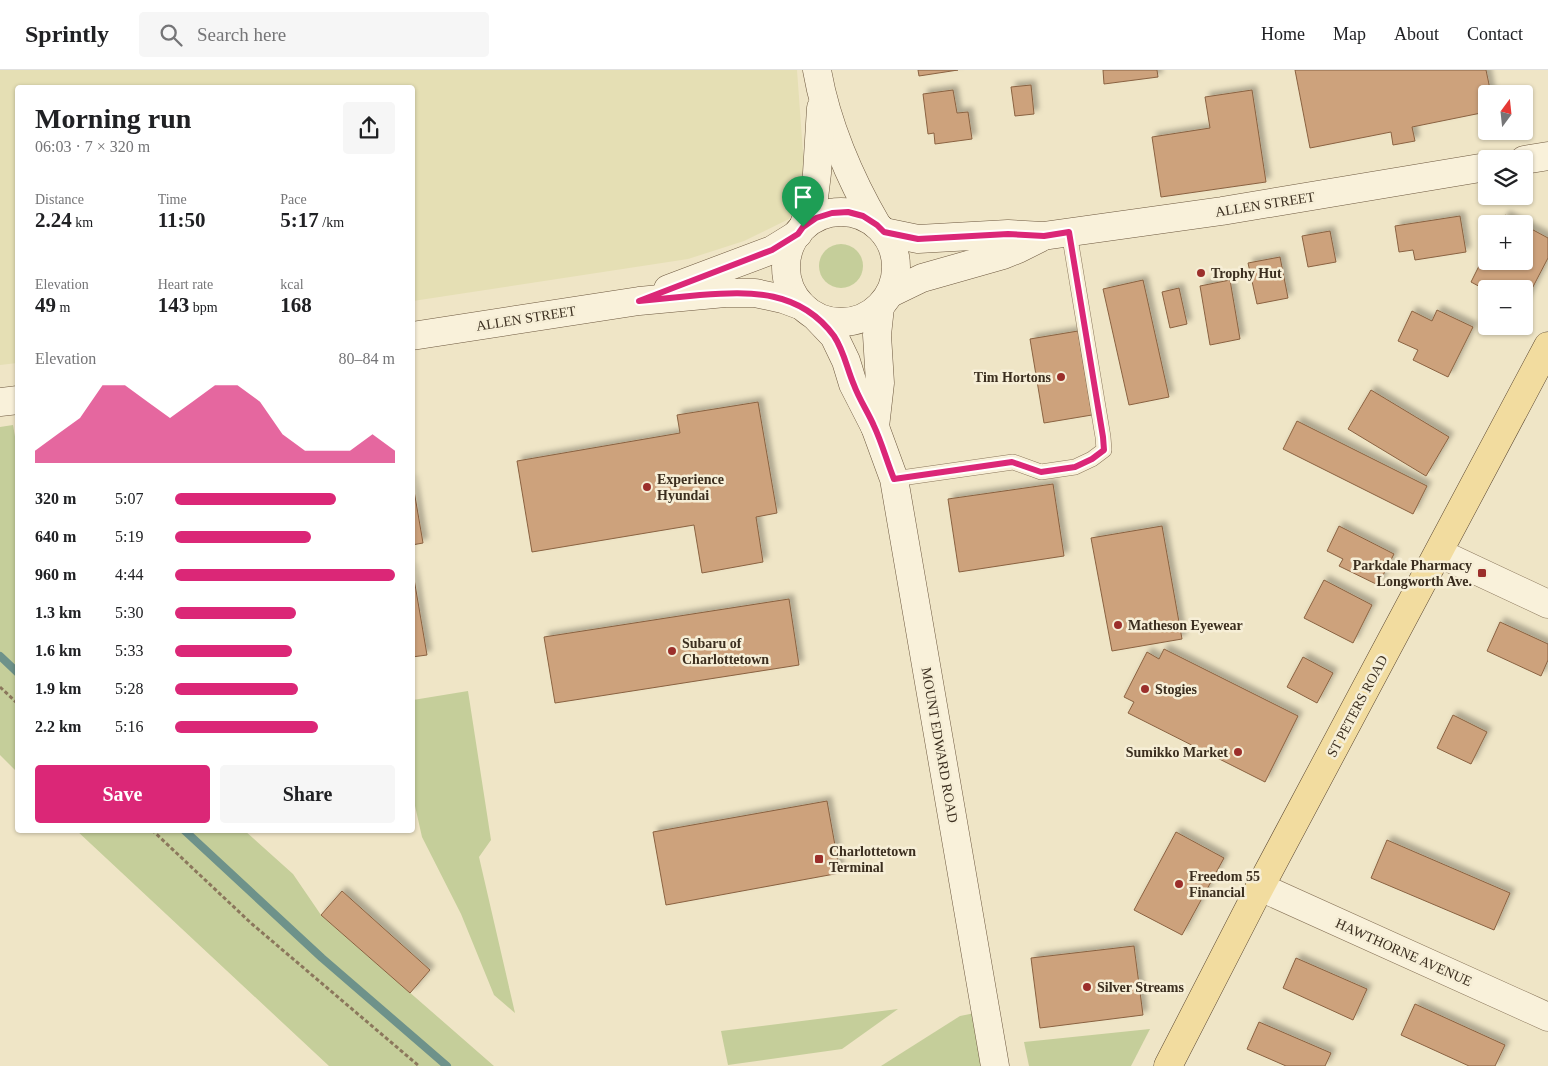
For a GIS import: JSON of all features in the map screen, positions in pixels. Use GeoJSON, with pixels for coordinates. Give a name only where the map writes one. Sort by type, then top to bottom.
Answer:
{"type":"FeatureCollection","features":[{"type":"Feature","properties":{"kind":"main road","name":"ST PETERS ROAD"},"geometry":{"type":"LineString","coordinates":[[1168,1066],[1260,887],[1548,346]]}},
{"type":"Feature","properties":{"kind":"street"},"geometry":{"type":"LineString","coordinates":[[817,70],[822,97],[851,178],[861,198],[892,245],[897,261],[896,278],[885,300],[866,317],[849,322],[831,322],[808,311],[793,294],[787,279],[786,263],[790,248],[814,198],[822,97]]}},
{"type":"Feature","properties":{"kind":"street"},"geometry":{"type":"LineString","coordinates":[[1533,158],[1548,156]]}},
{"type":"Feature","properties":{"kind":"street","name":"ALLEN STREET"},"geometry":{"type":"LineString","coordinates":[[880,228],[918,239],[1008,234],[1056,234],[1222,211],[1478,168]]}},
{"type":"Feature","properties":{"kind":"street"},"geometry":{"type":"LineString","coordinates":[[800,230],[816,218],[832,213],[848,212],[863,216],[880,228]]}},
{"type":"Feature","properties":{"kind":"street","name":"ALLEN STREET"},"geometry":{"type":"LineString","coordinates":[[639,301],[772,250],[800,230]]}},
{"type":"Feature","properties":{"kind":"street","name":"ALLEN STREET"},"geometry":{"type":"LineString","coordinates":[[885,300],[922,278],[1011,252],[1056,234]]}},
{"type":"Feature","properties":{"kind":"street","name":"ALLEN STREET"},"geometry":{"type":"LineString","coordinates":[[415,336],[639,301],[725,293],[755,293],[783,298],[808,311]]}},
{"type":"Feature","properties":{"kind":"street","name":"MOUNT EDWARD ROAD"},"geometry":{"type":"LineString","coordinates":[[875,428],[880,383],[877,335],[885,300]]}},
{"type":"Feature","properties":{"kind":"street","name":"MOUNT EDWARD ROAD"},"geometry":{"type":"LineString","coordinates":[[808,311],[834,336],[846,361],[853,384],[875,428],[894,479],[995,1066]]}},
{"type":"Feature","properties":{"kind":"street"},"geometry":{"type":"LineString","coordinates":[[0,402],[15,400]]}},
{"type":"Feature","properties":{"kind":"street"},"geometry":{"type":"LineString","coordinates":[[1439,553],[1548,604]]}},
{"type":"Feature","properties":{"kind":"street","name":"HAWTHORNE AVENUE"},"geometry":{"type":"LineString","coordinates":[[1260,887],[1548,1017]]}},
{"type":"Feature","properties":{"kind":"lane"},"geometry":{"type":"LineString","coordinates":[[894,479],[1012,462],[1041,472],[1058,470],[1075,467],[1092,459],[1104,450],[1103,437],[1056,234]]}},
{"type":"Feature","properties":{"kind":"path"},"geometry":{"type":"LineString","coordinates":[[0,687],[15,701]]}},
{"type":"Feature","properties":{"kind":"path"},"geometry":{"type":"LineString","coordinates":[[155,833],[252,924],[419,1066]]}},
{"type":"Feature","properties":{"kind":"shaded area"},"geometry":{"type":"Polygon","coordinates":[[[0,70],[797,70],[805,180],[799,200],[789,219],[744,241],[688,259],[415,301],[415,85],[15,85],[15,363],[0,365],[0,70]]]}},
{"type":"Feature","properties":{"kind":"green space"},"geometry":{"type":"Polygon","coordinates":[[[845,244],[857,250],[862,257],[862,275],[857,282],[850,287],[837,288],[829,285],[822,278],[819,262],[822,254],[829,247],[845,244]]]}},
{"type":"Feature","properties":{"kind":"green space"},"geometry":{"type":"Polygon","coordinates":[[[13,425],[15,437],[15,770],[0,755],[0,427],[13,425]]]}},
{"type":"Feature","properties":{"kind":"green space"},"geometry":{"type":"Polygon","coordinates":[[[468,691],[491,840],[479,857],[515,1013],[494,995],[461,914],[422,837],[415,806],[415,700],[468,691]]]}},
{"type":"Feature","properties":{"kind":"green space"},"geometry":{"type":"Polygon","coordinates":[[[79,833],[247,833],[293,874],[321,915],[494,1066],[329,1066],[79,833]]]}},
{"type":"Feature","properties":{"kind":"green space"},"geometry":{"type":"Polygon","coordinates":[[[898,1009],[842,1049],[728,1065],[721,1031],[898,1009]]]}},
{"type":"Feature","properties":{"kind":"green space"},"geometry":{"type":"Polygon","coordinates":[[[975,1013],[982,1066],[881,1066],[960,1016],[975,1013]]]}},
{"type":"Feature","properties":{"kind":"green space"},"geometry":{"type":"Polygon","coordinates":[[[1150,1029],[1131,1066],[1029,1066],[1024,1042],[1150,1029]]]}},
{"type":"Feature","properties":{"kind":"building"},"geometry":{"type":"Polygon","coordinates":[[[918,70],[958,70],[919,76],[918,70]]]}},
{"type":"Feature","properties":{"kind":"building"},"geometry":{"type":"Polygon","coordinates":[[[1103,70],[1157,70],[1158,77],[1104,84],[1103,70]]]}},
{"type":"Feature","properties":{"kind":"building"},"geometry":{"type":"Polygon","coordinates":[[[1295,70],[1486,70],[1489,85],[1478,85],[1478,114],[1412,127],[1415,141],[1393,145],[1391,132],[1310,148],[1295,70]]]}},
{"type":"Feature","properties":{"kind":"building"},"geometry":{"type":"Polygon","coordinates":[[[1031,85],[1034,114],[1015,116],[1011,87],[1031,85]]]}},
{"type":"Feature","properties":{"kind":"building"},"geometry":{"type":"Polygon","coordinates":[[[953,90],[957,113],[968,112],[972,139],[935,144],[934,133],[928,134],[923,94],[953,90]]]}},
{"type":"Feature","properties":{"kind":"building"},"geometry":{"type":"Polygon","coordinates":[[[1252,90],[1266,182],[1161,197],[1152,137],[1210,128],[1205,97],[1252,90]]]}},
{"type":"Feature","properties":{"kind":"building"},"geometry":{"type":"Polygon","coordinates":[[[1460,216],[1466,252],[1415,260],[1413,250],[1399,252],[1395,226],[1460,216]]]}},
{"type":"Feature","properties":{"kind":"building"},"geometry":{"type":"Polygon","coordinates":[[[1533,230],[1548,238],[1548,258],[1533,287],[1533,280],[1478,280],[1478,286],[1471,282],[1478,268],[1478,270],[1533,270],[1533,230]]]}},
{"type":"Feature","properties":{"kind":"building"},"geometry":{"type":"Polygon","coordinates":[[[1330,231],[1336,262],[1308,267],[1302,236],[1330,231]]]}},
{"type":"Feature","properties":{"kind":"building"},"geometry":{"type":"Polygon","coordinates":[[[1280,257],[1288,298],[1257,304],[1248,263],[1280,257]]]}},
{"type":"Feature","properties":{"kind":"building"},"geometry":{"type":"Polygon","coordinates":[[[1143,280],[1169,397],[1129,405],[1103,289],[1143,280]]]}},
{"type":"Feature","properties":{"kind":"building"},"geometry":{"type":"Polygon","coordinates":[[[1230,280],[1240,339],[1210,345],[1200,286],[1230,280]]]}},
{"type":"Feature","properties":{"kind":"building"},"geometry":{"type":"Polygon","coordinates":[[[1179,288],[1187,324],[1170,328],[1162,292],[1179,288]]]}},
{"type":"Feature","properties":{"kind":"building"},"geometry":{"type":"Polygon","coordinates":[[[1437,310],[1473,327],[1448,377],[1413,360],[1418,350],[1398,341],[1412,311],[1432,321],[1437,310]]]}},
{"type":"Feature","properties":{"kind":"building","name":"Tim Hortons"},"geometry":{"type":"Polygon","coordinates":[[[1078,331],[1092,415],[1044,423],[1030,339],[1078,331]]]}},
{"type":"Feature","properties":{"kind":"building"},"geometry":{"type":"Polygon","coordinates":[[[1371,390],[1449,437],[1426,476],[1348,429],[1371,390]]]}},
{"type":"Feature","properties":{"kind":"building","name":"Experience Hyundai"},"geometry":{"type":"Polygon","coordinates":[[[758,402],[777,513],[756,517],[763,562],[702,573],[694,525],[532,552],[517,461],[680,433],[677,415],[758,402]]]}},
{"type":"Feature","properties":{"kind":"building"},"geometry":{"type":"Polygon","coordinates":[[[1297,421],[1427,486],[1413,514],[1283,449],[1297,421]]]}},
{"type":"Feature","properties":{"kind":"building"},"geometry":{"type":"Polygon","coordinates":[[[1053,484],[1064,556],[959,572],[948,499],[1053,484]]]}},
{"type":"Feature","properties":{"kind":"building"},"geometry":{"type":"Polygon","coordinates":[[[415,496],[423,543],[415,544],[415,496]]]}},
{"type":"Feature","properties":{"kind":"building"},"geometry":{"type":"Polygon","coordinates":[[[1162,526],[1182,639],[1112,651],[1091,538],[1162,526]]]}},
{"type":"Feature","properties":{"kind":"building"},"geometry":{"type":"Polygon","coordinates":[[[1339,526],[1394,554],[1378,585],[1339,566],[1343,559],[1327,551],[1339,526]]]}},
{"type":"Feature","properties":{"kind":"building"},"geometry":{"type":"Polygon","coordinates":[[[1324,580],[1372,605],[1353,643],[1304,618],[1324,580]]]}},
{"type":"Feature","properties":{"kind":"building"},"geometry":{"type":"Polygon","coordinates":[[[415,585],[427,655],[415,657],[415,585]]]}},
{"type":"Feature","properties":{"kind":"building","name":"Subaru of Charlottetown"},"geometry":{"type":"Polygon","coordinates":[[[789,599],[799,665],[555,703],[544,637],[789,599]]]}},
{"type":"Feature","properties":{"kind":"building"},"geometry":{"type":"Polygon","coordinates":[[[1500,622],[1548,644],[1548,660],[1541,676],[1487,651],[1500,622]]]}},
{"type":"Feature","properties":{"kind":"building"},"geometry":{"type":"Polygon","coordinates":[[[1164,649],[1298,716],[1265,782],[1128,713],[1134,702],[1124,697],[1147,652],[1159,659],[1164,649]]]}},
{"type":"Feature","properties":{"kind":"building"},"geometry":{"type":"Polygon","coordinates":[[[1303,657],[1333,673],[1317,703],[1287,687],[1303,657]]]}},
{"type":"Feature","properties":{"kind":"building"},"geometry":{"type":"Polygon","coordinates":[[[1453,715],[1487,732],[1471,764],[1437,748],[1453,715]]]}},
{"type":"Feature","properties":{"kind":"building"},"geometry":{"type":"Polygon","coordinates":[[[827,801],[840,873],[666,905],[653,832],[827,801]]]}},
{"type":"Feature","properties":{"kind":"building","name":"Freedom 55 Financial"},"geometry":{"type":"Polygon","coordinates":[[[1176,832],[1224,858],[1182,935],[1134,910],[1176,832]]]}},
{"type":"Feature","properties":{"kind":"building"},"geometry":{"type":"Polygon","coordinates":[[[1387,840],[1510,893],[1494,930],[1371,878],[1387,840]]]}},
{"type":"Feature","properties":{"kind":"building"},"geometry":{"type":"Polygon","coordinates":[[[342,891],[430,970],[410,993],[321,915],[342,891]]]}},
{"type":"Feature","properties":{"kind":"building","name":"Silver Streams"},"geometry":{"type":"Polygon","coordinates":[[[1134,946],[1143,1015],[1040,1028],[1031,958],[1134,946]]]}},
{"type":"Feature","properties":{"kind":"building"},"geometry":{"type":"Polygon","coordinates":[[[1296,958],[1367,989],[1353,1020],[1283,988],[1296,958]]]}},
{"type":"Feature","properties":{"kind":"building"},"geometry":{"type":"Polygon","coordinates":[[[1415,1004],[1505,1045],[1495,1066],[1469,1066],[1401,1035],[1415,1004]]]}},
{"type":"Feature","properties":{"kind":"building"},"geometry":{"type":"Polygon","coordinates":[[[1259,1022],[1331,1053],[1325,1066],[1286,1066],[1247,1049],[1259,1022]]]}},
{"type":"Feature","properties":{"kind":"waterway"},"geometry":{"type":"LineString","coordinates":[[0,656],[15,670]]}},
{"type":"Feature","properties":{"kind":"waterway"},"geometry":{"type":"LineString","coordinates":[[187,833],[322,958],[447,1066]]}},
{"type":"Feature","properties":{"kind":"place","name":"Trophy Hut"},"geometry":{"type":"Point","coordinates":[1201,273]}},
{"type":"Feature","properties":{"kind":"place","name":"Tim Hortons"},"geometry":{"type":"Point","coordinates":[1061,377]}},
{"type":"Feature","properties":{"kind":"place","name":"Experience Hyundai"},"geometry":{"type":"Point","coordinates":[647,487]}},
{"type":"Feature","properties":{"kind":"place","name":"Parkdale Pharmacy Longworth Ave."},"geometry":{"type":"Point","coordinates":[1482,573]}},
{"type":"Feature","properties":{"kind":"place","name":"Matheson Eyewear"},"geometry":{"type":"Point","coordinates":[1118,625]}},
{"type":"Feature","properties":{"kind":"place","name":"Subaru of Charlottetown"},"geometry":{"type":"Point","coordinates":[672,651]}},
{"type":"Feature","properties":{"kind":"place","name":"Stogies"},"geometry":{"type":"Point","coordinates":[1145,689]}},
{"type":"Feature","properties":{"kind":"place","name":"Sumikko Market"},"geometry":{"type":"Point","coordinates":[1238,752]}},
{"type":"Feature","properties":{"kind":"place","name":"Charlottetown Terminal"},"geometry":{"type":"Point","coordinates":[819,859]}},
{"type":"Feature","properties":{"kind":"place","name":"Freedom 55 Financial"},"geometry":{"type":"Point","coordinates":[1179,884]}},
{"type":"Feature","properties":{"kind":"place","name":"Silver Streams"},"geometry":{"type":"Point","coordinates":[1087,987]}},
{"type":"Feature","properties":{"kind":"route"},"geometry":{"type":"LineString","coordinates":[[848,212],[863,216],[884,232],[918,239],[1008,234],[1044,236],[1069,232],[1104,450],[1092,459],[1075,467],[1041,472],[1012,462],[894,479],[875,428],[853,384],[846,361],[834,336],[815,316],[802,306],[783,298],[755,293],[725,293],[639,301],[772,250],[798,234],[803,227],[816,218],[832,213],[848,212]]}}]}
